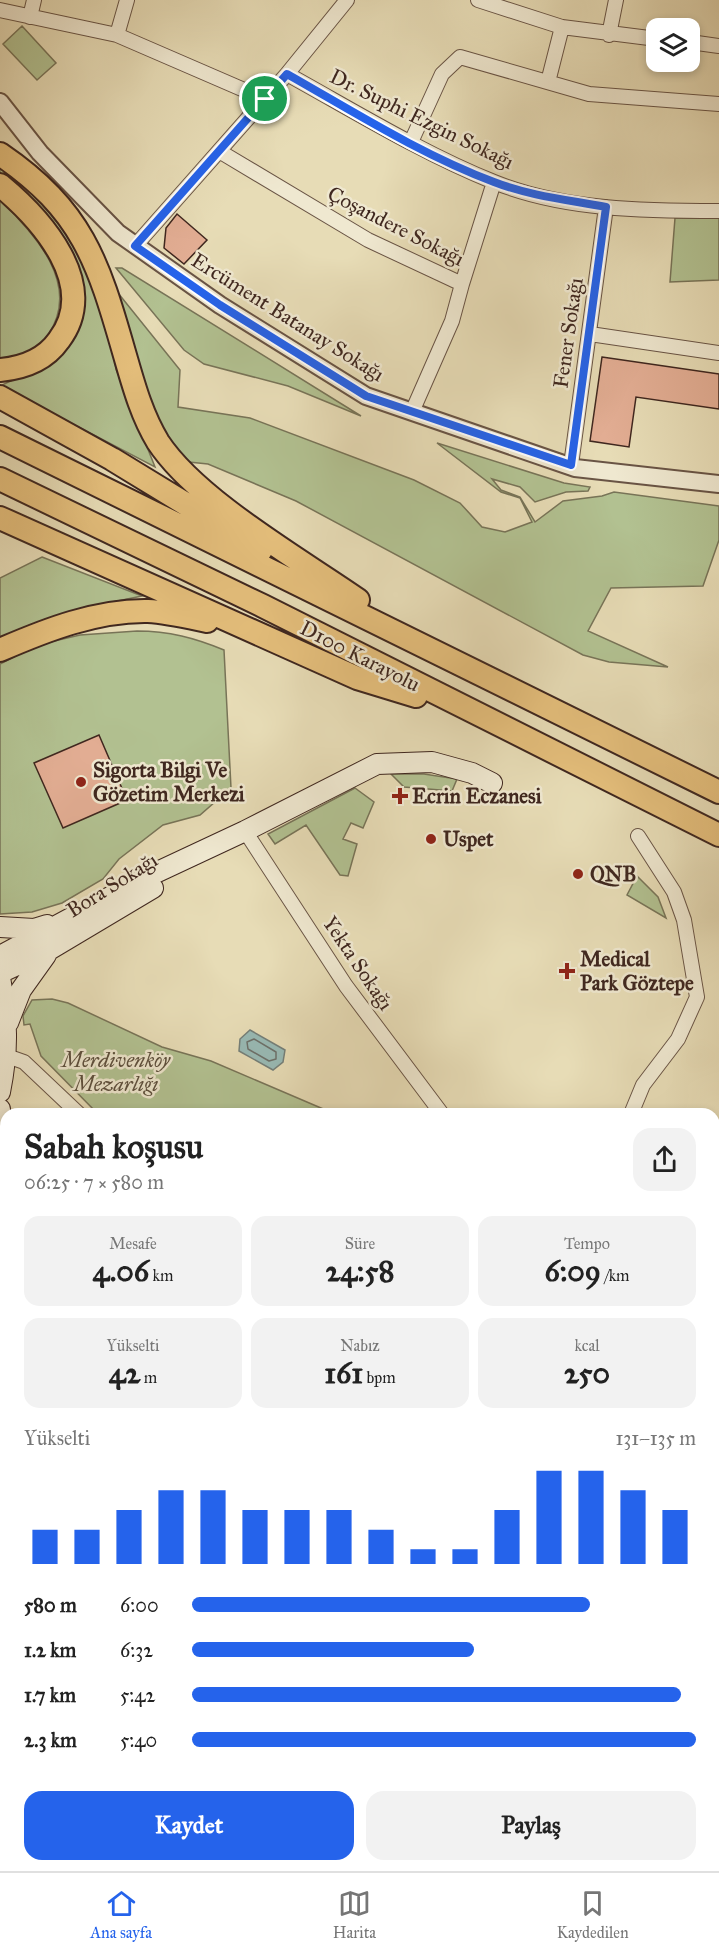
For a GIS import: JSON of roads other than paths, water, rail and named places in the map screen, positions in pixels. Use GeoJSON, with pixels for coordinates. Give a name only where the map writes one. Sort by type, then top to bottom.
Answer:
{"type":"FeatureCollection","features":[{"type":"Feature","properties":{"kind":"highway"},"geometry":{"type":"LineString","coordinates":[[0,154],[26,172],[56,199],[82,233],[101,276],[142,409],[159,442],[186,474],[219,504],[420,643]]}},
{"type":"Feature","properties":{"kind":"highway"},"geometry":{"type":"LineString","coordinates":[[0,185],[20,202],[52,240],[69,272],[73,292],[65,333],[54,348],[20,369],[0,370]]}},
{"type":"Feature","properties":{"kind":"highway"},"geometry":{"type":"LineString","coordinates":[[0,397],[112,459],[182,504],[420,643]]}},
{"type":"Feature","properties":{"kind":"highway","name":"D100 Karayolu"},"geometry":{"type":"LineString","coordinates":[[0,437],[719,792]]}},
{"type":"Feature","properties":{"kind":"highway","name":"D100 Karayolu"},"geometry":{"type":"LineString","coordinates":[[0,479],[263,606],[480,717],[719,835]]}},
{"type":"Feature","properties":{"kind":"highway"},"geometry":{"type":"LineString","coordinates":[[0,518],[357,678],[480,717]]}},
{"type":"Feature","properties":{"kind":"highway"},"geometry":{"type":"LineString","coordinates":[[0,650],[37,634],[112,613],[149,611],[249,630]]}},
{"type":"Feature","properties":{"kind":"main road","name":"Bora Sokağı"},"geometry":{"type":"LineString","coordinates":[[0,956],[152,875],[377,764],[432,762],[472,773],[492,783]]}},
{"type":"Feature","properties":{"kind":"main road","name":"Bora Sokağı"},"geometry":{"type":"LineString","coordinates":[[0,975],[49,950],[245,831]]}},
{"type":"Feature","properties":{"kind":"main road"},"geometry":{"type":"LineString","coordinates":[[0,927],[33,929],[72,917]]}},
{"type":"Feature","properties":{"kind":"main road"},"geometry":{"type":"LineString","coordinates":[[7,1025],[21,990],[33,969],[49,950]]}},
{"type":"Feature","properties":{"kind":"main road"},"geometry":{"type":"LineString","coordinates":[[0,975],[7,1025],[16,1059],[0,1092]]}},
{"type":"Feature","properties":{"kind":"main road"},"geometry":{"type":"LineString","coordinates":[[0,1109],[0,1156]]}},
{"type":"Feature","properties":{"kind":"street"},"geometry":{"type":"LineString","coordinates":[[30,17],[34,0]]}},
{"type":"Feature","properties":{"kind":"street"},"geometry":{"type":"LineString","coordinates":[[117,34],[127,0]]}},
{"type":"Feature","properties":{"kind":"street"},"geometry":{"type":"LineString","coordinates":[[135,246],[287,74],[347,0]]}},
{"type":"Feature","properties":{"kind":"street"},"geometry":{"type":"LineString","coordinates":[[478,0],[562,27],[646,38]]}},
{"type":"Feature","properties":{"kind":"street"},"geometry":{"type":"LineString","coordinates":[[609,35],[616,0]]}},
{"type":"Feature","properties":{"kind":"street"},"geometry":{"type":"LineString","coordinates":[[0,10],[117,34],[265,99]]}},
{"type":"Feature","properties":{"kind":"street"},"geometry":{"type":"LineString","coordinates":[[548,82],[562,27]]}},
{"type":"Feature","properties":{"kind":"street"},"geometry":{"type":"LineString","coordinates":[[700,43],[719,46]]}},
{"type":"Feature","properties":{"kind":"street"},"geometry":{"type":"LineString","coordinates":[[411,142],[441,74],[460,57],[594,95],[719,104]]}},
{"type":"Feature","properties":{"kind":"street","name":"Dr. Suphi Ezgin Sokağı"},"geometry":{"type":"LineString","coordinates":[[287,74],[411,142],[494,182],[530,193],[606,207],[641,211],[719,211]]}},
{"type":"Feature","properties":{"kind":"street","name":"Ercüment Batanay Sokağı"},"geometry":{"type":"LineString","coordinates":[[0,102],[40,153],[118,233],[220,305],[366,396],[571,465],[719,484]]}},
{"type":"Feature","properties":{"kind":"street","name":"Çoşandere Sokağı"},"geometry":{"type":"LineString","coordinates":[[219,151],[368,240],[462,284],[494,182]]}},
{"type":"Feature","properties":{"kind":"street","name":"Fener Sokağı"},"geometry":{"type":"LineString","coordinates":[[571,465],[606,207]]}},
{"type":"Feature","properties":{"kind":"street"},"geometry":{"type":"LineString","coordinates":[[412,412],[452,321],[462,284]]}},
{"type":"Feature","properties":{"kind":"street"},"geometry":{"type":"LineString","coordinates":[[590,334],[719,353]]}},
{"type":"Feature","properties":{"kind":"street","name":"Yekta Sokağı"},"geometry":{"type":"LineString","coordinates":[[245,831],[346,986],[435,1108]]}},
{"type":"Feature","properties":{"kind":"street"},"geometry":{"type":"LineString","coordinates":[[634,1108],[644,1086],[678,1039],[697,997],[684,920],[674,892],[638,837]]}},
{"type":"Feature","properties":{"kind":"street"},"geometry":{"type":"LineString","coordinates":[[16,1059],[72,1108]]}},
{"type":"Feature","properties":{"kind":"street"},"geometry":{"type":"LineString","coordinates":[[0,1304],[0,1337]]}},
{"type":"Feature","properties":{"kind":"water"},"geometry":{"type":"Polygon","coordinates":[[[250,1030],[285,1050],[283,1062],[273,1070],[239,1051],[240,1039],[250,1030]]]}},
{"type":"Feature","properties":{"kind":"place","name":"Sigorta Bilgi Ve Gözetim Merkezi"},"geometry":{"type":"Point","coordinates":[81,782]}},
{"type":"Feature","properties":{"kind":"place","name":"Ecrin Eczanesi"},"geometry":{"type":"Point","coordinates":[400,796]}},
{"type":"Feature","properties":{"kind":"place","name":"Uspet"},"geometry":{"type":"Point","coordinates":[431,839]}},
{"type":"Feature","properties":{"kind":"place","name":"QNB"},"geometry":{"type":"Point","coordinates":[578,874]}},
{"type":"Feature","properties":{"kind":"place","name":"Medical Park Göztepe"},"geometry":{"type":"Point","coordinates":[567,971]}},
{"type":"Feature","properties":{"kind":"park label","name":"Merdivenköy Mezarlığı"},"geometry":{"type":"Point","coordinates":[116,1072]}}]}
